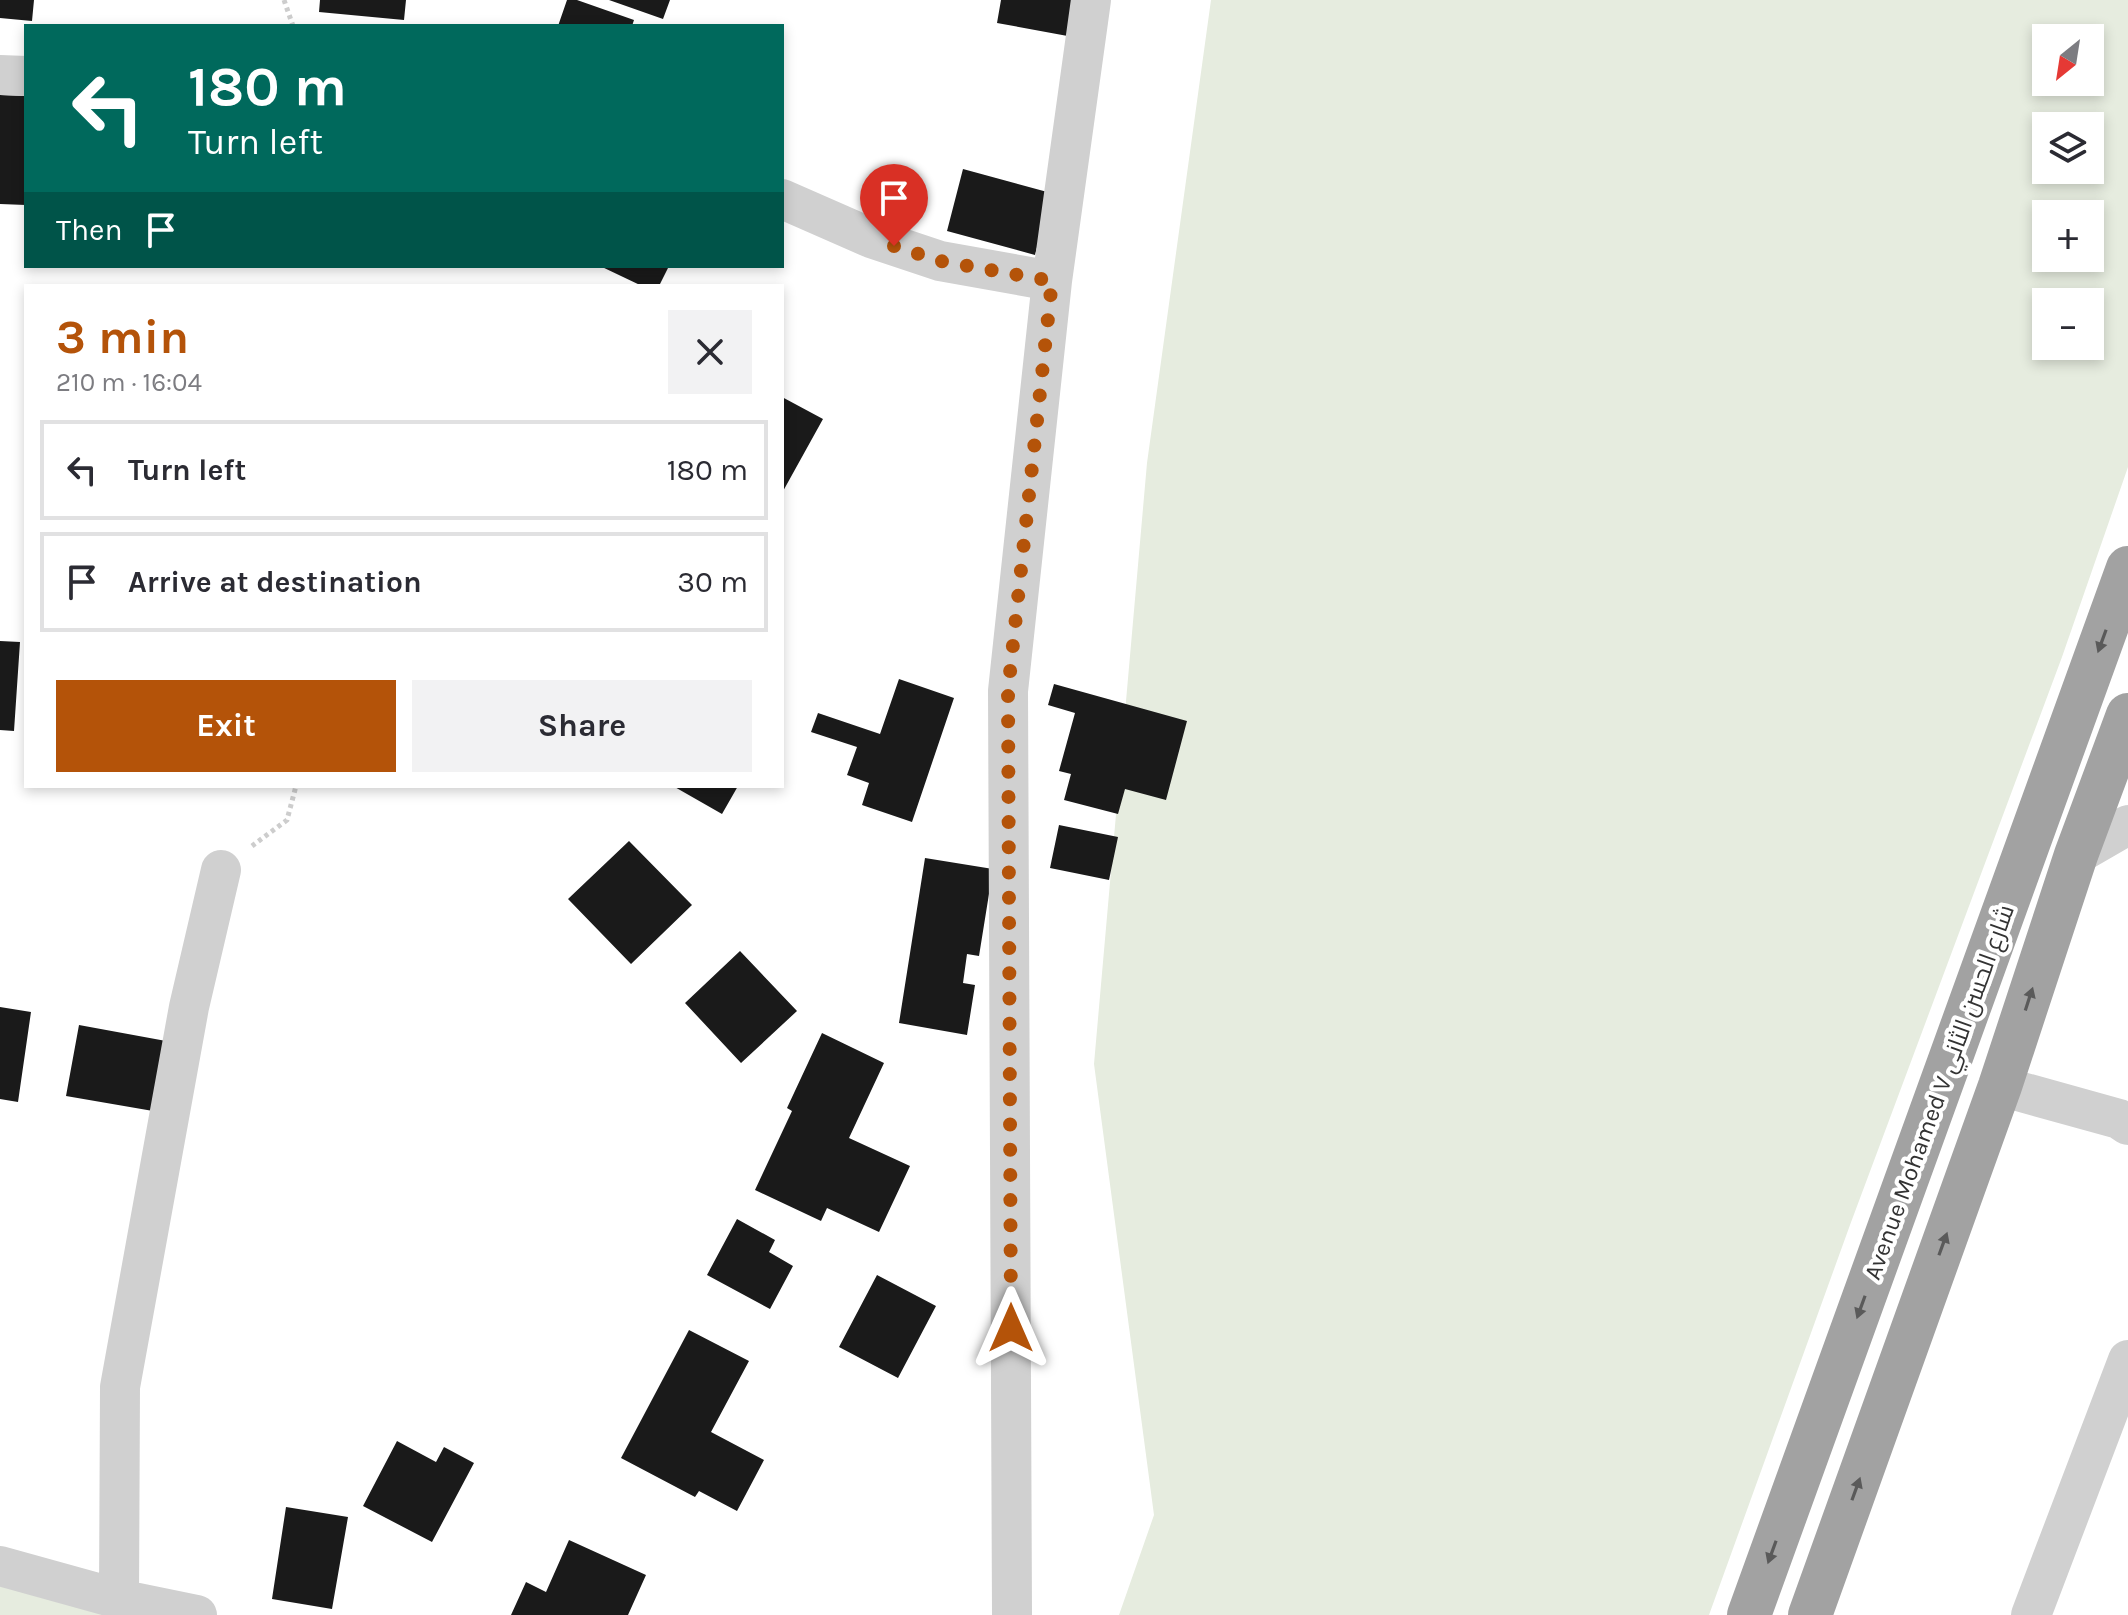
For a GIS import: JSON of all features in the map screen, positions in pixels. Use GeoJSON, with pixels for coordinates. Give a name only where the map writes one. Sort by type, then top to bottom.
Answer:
{"type":"FeatureCollection","features":[{"type":"Feature","properties":{"kind":"highway","name":"Avenue Mohamed V شارع الحسن الثاني"},"geometry":{"type":"LineString","coordinates":[[1749,1615],[2128,568]]}},
{"type":"Feature","properties":{"kind":"highway","name":"Avenue Mohamed V شارع الحسن الثاني"},"geometry":{"type":"LineString","coordinates":[[1810,1615],[2000,1086],[2076,855],[2128,715]]}},
{"type":"Feature","properties":{"kind":"street"},"geometry":{"type":"LineString","coordinates":[[1012,1615],[1008,691],[1052,281],[1091,0]]}},
{"type":"Feature","properties":{"kind":"street"},"geometry":{"type":"LineString","coordinates":[[0,75],[24,76]]}},
{"type":"Feature","properties":{"kind":"street"},"geometry":{"type":"LineString","coordinates":[[784,200],[871,238],[940,261],[1052,281]]}},
{"type":"Feature","properties":{"kind":"street"},"geometry":{"type":"LineString","coordinates":[[2076,855],[2128,825]]}},
{"type":"Feature","properties":{"kind":"street"},"geometry":{"type":"LineString","coordinates":[[119,1599],[120,1387],[189,1007],[221,870]]}},
{"type":"Feature","properties":{"kind":"street"},"geometry":{"type":"LineString","coordinates":[[2000,1086],[2119,1119],[2128,1125]]}},
{"type":"Feature","properties":{"kind":"street"},"geometry":{"type":"LineString","coordinates":[[2031,1615],[2128,1360]]}},
{"type":"Feature","properties":{"kind":"street"},"geometry":{"type":"LineString","coordinates":[[0,1566],[119,1599],[197,1615]]}},
{"type":"Feature","properties":{"kind":"path"},"geometry":{"type":"LineString","coordinates":[[284,0],[292,24]]}},
{"type":"Feature","properties":{"kind":"path"},"geometry":{"type":"LineString","coordinates":[[221,870],[287,820],[295,788]]}},
{"type":"Feature","properties":{"kind":"shaded area"},"geometry":{"type":"Polygon","coordinates":[[[1211,0],[2128,0],[2128,467],[2062,657],[1850,1225],[1709,1615],[1119,1615],[1154,1515],[1094,1064],[1147,463],[1211,0]]]}},
{"type":"Feature","properties":{"kind":"shaded area"},"geometry":{"type":"Polygon","coordinates":[[[0,1584],[113,1615],[0,1615],[0,1584]]]}},
{"type":"Feature","properties":{"kind":"building"},"geometry":{"type":"Polygon","coordinates":[[[0,0],[34,0],[32,21],[0,18],[0,0]]]}},
{"type":"Feature","properties":{"kind":"building"},"geometry":{"type":"Polygon","coordinates":[[[320,0],[406,0],[404,20],[319,12],[320,0]]]}},
{"type":"Feature","properties":{"kind":"building"},"geometry":{"type":"Polygon","coordinates":[[[567,0],[577,0],[634,20],[633,24],[559,24],[567,0]]]}},
{"type":"Feature","properties":{"kind":"building"},"geometry":{"type":"Polygon","coordinates":[[[609,0],[670,0],[663,19],[609,0]]]}},
{"type":"Feature","properties":{"kind":"building"},"geometry":{"type":"Polygon","coordinates":[[[1001,0],[1080,0],[1073,37],[997,23],[1001,0]]]}},
{"type":"Feature","properties":{"kind":"building"},"geometry":{"type":"Polygon","coordinates":[[[0,95],[24,96],[24,205],[0,204],[0,95]]]}},
{"type":"Feature","properties":{"kind":"building"},"geometry":{"type":"Polygon","coordinates":[[[963,169],[1051,193],[1035,255],[947,231],[963,169]]]}},
{"type":"Feature","properties":{"kind":"building"},"geometry":{"type":"Polygon","coordinates":[[[604,268],[668,268],[660,284],[638,284],[604,268]]]}},
{"type":"Feature","properties":{"kind":"building"},"geometry":{"type":"Polygon","coordinates":[[[784,398],[823,419],[784,489],[784,398]]]}},
{"type":"Feature","properties":{"kind":"building"},"geometry":{"type":"Polygon","coordinates":[[[0,641],[20,642],[14,731],[0,730],[0,641]]]}},
{"type":"Feature","properties":{"kind":"building"},"geometry":{"type":"Polygon","coordinates":[[[899,679],[954,698],[912,822],[862,805],[869,783],[847,775],[857,747],[811,732],[818,713],[880,734],[899,679]]]}},
{"type":"Feature","properties":{"kind":"building"},"geometry":{"type":"Polygon","coordinates":[[[1054,684],[1187,721],[1166,800],[1125,789],[1118,814],[1064,800],[1071,774],[1059,771],[1075,713],[1048,705],[1054,684]]]}},
{"type":"Feature","properties":{"kind":"building"},"geometry":{"type":"Polygon","coordinates":[[[676,788],[737,788],[722,814],[676,788]]]}},
{"type":"Feature","properties":{"kind":"building"},"geometry":{"type":"Polygon","coordinates":[[[1059,825],[1118,837],[1109,880],[1050,868],[1059,825]]]}},
{"type":"Feature","properties":{"kind":"building"},"geometry":{"type":"Polygon","coordinates":[[[629,841],[692,905],[631,964],[568,899],[629,841]]]}},
{"type":"Feature","properties":{"kind":"building"},"geometry":{"type":"Polygon","coordinates":[[[925,858],[993,869],[979,956],[967,954],[963,983],[975,985],[967,1035],[899,1023],[925,858]]]}},
{"type":"Feature","properties":{"kind":"building"},"geometry":{"type":"Polygon","coordinates":[[[740,951],[797,1011],[741,1063],[685,1003],[740,951]]]}},
{"type":"Feature","properties":{"kind":"building"},"geometry":{"type":"Polygon","coordinates":[[[0,1007],[31,1012],[18,1102],[0,1099],[0,1007]]]}},
{"type":"Feature","properties":{"kind":"building"},"geometry":{"type":"Polygon","coordinates":[[[79,1025],[166,1041],[153,1111],[66,1096],[79,1025]]]}},
{"type":"Feature","properties":{"kind":"building"},"geometry":{"type":"Polygon","coordinates":[[[822,1033],[884,1063],[849,1138],[910,1166],[879,1232],[827,1208],[821,1221],[755,1190],[792,1111],[787,1108],[822,1033]]]}},
{"type":"Feature","properties":{"kind":"building"},"geometry":{"type":"Polygon","coordinates":[[[737,1219],[775,1240],[769,1252],[793,1266],[770,1309],[707,1275],[737,1219]]]}},
{"type":"Feature","properties":{"kind":"building"},"geometry":{"type":"Polygon","coordinates":[[[877,1275],[936,1306],[898,1378],[839,1347],[877,1275]]]}},
{"type":"Feature","properties":{"kind":"building"},"geometry":{"type":"Polygon","coordinates":[[[689,1330],[749,1361],[711,1432],[764,1460],[737,1511],[699,1491],[695,1497],[621,1458],[689,1330]]]}},
{"type":"Feature","properties":{"kind":"building"},"geometry":{"type":"Polygon","coordinates":[[[397,1441],[436,1462],[444,1447],[474,1463],[432,1542],[363,1506],[397,1441]]]}},
{"type":"Feature","properties":{"kind":"building"},"geometry":{"type":"Polygon","coordinates":[[[286,1507],[348,1517],[332,1609],[272,1599],[286,1507]]]}},
{"type":"Feature","properties":{"kind":"building"},"geometry":{"type":"Polygon","coordinates":[[[569,1540],[646,1575],[628,1615],[511,1615],[526,1582],[546,1592],[569,1540]]]}},
{"type":"Feature","properties":{"kind":"route"},"geometry":{"type":"LineString","coordinates":[[894,246],[940,261],[1052,281],[1008,691],[1011,1328]]}}]}
